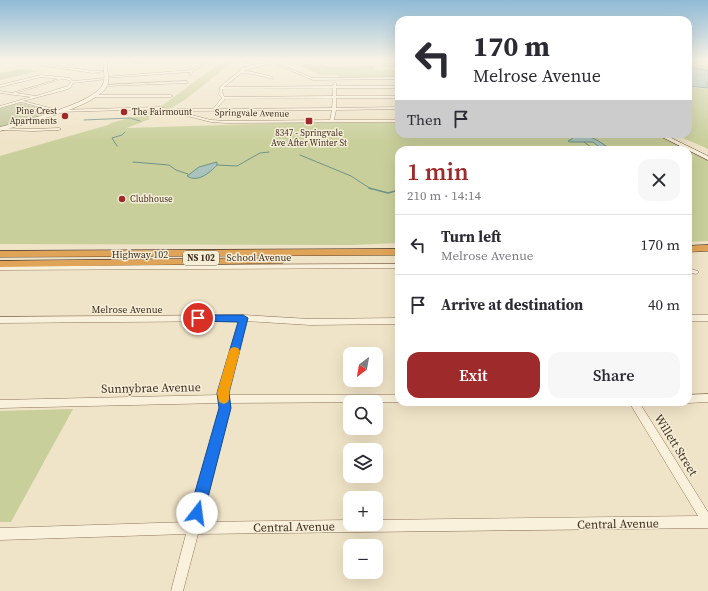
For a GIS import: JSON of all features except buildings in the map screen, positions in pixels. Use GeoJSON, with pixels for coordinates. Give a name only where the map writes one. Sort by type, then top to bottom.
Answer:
{"type":"FeatureCollection","features":[{"type":"Feature","properties":{"kind":"highway"},"geometry":{"type":"LineString","coordinates":[[692,249],[708,248]]}},
{"type":"Feature","properties":{"kind":"highway"},"geometry":{"type":"LineString","coordinates":[[0,249],[145,250],[239,253]]}},
{"type":"Feature","properties":{"kind":"highway","name":"Highway 102"},"geometry":{"type":"LineString","coordinates":[[0,254],[395,252]]}},
{"type":"Feature","properties":{"kind":"highway"},"geometry":{"type":"LineString","coordinates":[[692,256],[708,256]]}},
{"type":"Feature","properties":{"kind":"highway","name":"Highway 102"},"geometry":{"type":"LineString","coordinates":[[0,258],[395,257]]}},
{"type":"Feature","properties":{"kind":"highway"},"geometry":{"type":"LineString","coordinates":[[0,264],[277,261],[330,258]]}},
{"type":"Feature","properties":{"kind":"main road"},"geometry":{"type":"LineString","coordinates":[[0,129],[58,111],[95,96],[102,91],[104,88]]}},
{"type":"Feature","properties":{"kind":"main road"},"geometry":{"type":"LineString","coordinates":[[667,138],[684,146]]}},
{"type":"Feature","properties":{"kind":"main road"},"geometry":{"type":"LineString","coordinates":[[676,138],[708,153]]}},
{"type":"Feature","properties":{"kind":"main road"},"geometry":{"type":"LineString","coordinates":[[692,150],[708,158]]}},
{"type":"Feature","properties":{"kind":"street"},"geometry":{"type":"LineString","coordinates":[[11,94],[32,88]]}},
{"type":"Feature","properties":{"kind":"street"},"geometry":{"type":"LineString","coordinates":[[0,108],[68,88]]}},
{"type":"Feature","properties":{"kind":"street"},"geometry":{"type":"LineString","coordinates":[[224,98],[221,95],[221,88],[269,88]]}},
{"type":"Feature","properties":{"kind":"street"},"geometry":{"type":"LineString","coordinates":[[332,121],[335,88]]}},
{"type":"Feature","properties":{"kind":"street"},"geometry":{"type":"LineString","coordinates":[[0,92],[38,97]]}},
{"type":"Feature","properties":{"kind":"street"},"geometry":{"type":"LineString","coordinates":[[95,96],[171,96]]}},
{"type":"Feature","properties":{"kind":"street"},"geometry":{"type":"LineString","coordinates":[[214,109],[224,98],[395,98]]}},
{"type":"Feature","properties":{"kind":"street","name":"Springvale Avenue"},"geometry":{"type":"LineString","coordinates":[[22,102],[58,111],[150,107],[169,110],[203,119],[226,122],[395,121]]}},
{"type":"Feature","properties":{"kind":"street"},"geometry":{"type":"LineString","coordinates":[[169,110],[395,108]]}},
{"type":"Feature","properties":{"kind":"street"},"geometry":{"type":"LineString","coordinates":[[203,119],[210,113]]}},
{"type":"Feature","properties":{"kind":"street"},"geometry":{"type":"LineString","coordinates":[[0,129],[59,129]]}},
{"type":"Feature","properties":{"kind":"street","name":"School Avenue"},"geometry":{"type":"LineString","coordinates":[[0,268],[395,266]]}},
{"type":"Feature","properties":{"kind":"street"},"geometry":{"type":"LineString","coordinates":[[692,271],[696,272]]}},
{"type":"Feature","properties":{"kind":"street"},"geometry":{"type":"LineString","coordinates":[[177,591],[225,408],[223,393],[243,318]]}},
{"type":"Feature","properties":{"kind":"street","name":"Melrose Avenue"},"geometry":{"type":"LineString","coordinates":[[0,320],[243,318],[310,322],[395,321]]}},
{"type":"Feature","properties":{"kind":"street"},"geometry":{"type":"LineString","coordinates":[[692,318],[708,318]]}},
{"type":"Feature","properties":{"kind":"street"},"geometry":{"type":"LineString","coordinates":[[692,399],[708,398]]}},
{"type":"Feature","properties":{"kind":"street","name":"Sunnybrae Avenue"},"geometry":{"type":"LineString","coordinates":[[0,404],[224,399],[395,399]]}},
{"type":"Feature","properties":{"kind":"street","name":"Willett Street"},"geometry":{"type":"LineString","coordinates":[[636,406],[708,522]]}},
{"type":"Feature","properties":{"kind":"street","name":"Central Avenue"},"geometry":{"type":"LineString","coordinates":[[0,534],[193,528],[708,522]]}},
{"type":"Feature","properties":{"kind":"green space"},"geometry":{"type":"Polygon","coordinates":[[[187,88],[200,88],[170,109],[127,128],[290,123],[395,123],[395,138],[663,138],[680,146],[395,146],[395,243],[352,245],[0,244],[0,156],[140,115],[163,105],[187,88]]]}},
{"type":"Feature","properties":{"kind":"green space"},"geometry":{"type":"Polygon","coordinates":[[[692,88],[708,89],[708,149],[683,138],[692,138],[692,88]]]}},
{"type":"Feature","properties":{"kind":"green space"},"geometry":{"type":"Polygon","coordinates":[[[20,103],[38,107],[31,110],[43,115],[0,127],[0,108],[20,103]]]}},
{"type":"Feature","properties":{"kind":"green space"},"geometry":{"type":"Polygon","coordinates":[[[692,151],[708,159],[708,241],[692,242],[692,151]]]}},
{"type":"Feature","properties":{"kind":"green space"},"geometry":{"type":"Polygon","coordinates":[[[73,409],[11,522],[0,522],[0,411],[73,409]]]}},
{"type":"Feature","properties":{"kind":"water"},"geometry":{"type":"Polygon","coordinates":[[[592,138],[606,146],[598,146],[593,142],[568,141],[572,139],[592,138]]]}},
{"type":"Feature","properties":{"kind":"water"},"geometry":{"type":"Polygon","coordinates":[[[217,162],[217,165],[214,168],[199,178],[191,178],[187,176],[199,167],[217,162]]]}},
{"type":"Feature","properties":{"kind":"waterway"},"geometry":{"type":"LineString","coordinates":[[84,120],[130,118],[140,121]]}},
{"type":"Feature","properties":{"kind":"waterway"},"geometry":{"type":"LineString","coordinates":[[117,146],[112,138],[122,135],[125,132]]}},
{"type":"Feature","properties":{"kind":"waterway"},"geometry":{"type":"LineString","coordinates":[[584,142],[590,146]]}},
{"type":"Feature","properties":{"kind":"waterway"},"geometry":{"type":"LineString","coordinates":[[217,165],[237,166],[260,153],[269,152]]}},
{"type":"Feature","properties":{"kind":"waterway"},"geometry":{"type":"LineString","coordinates":[[300,155],[351,176],[370,188]]}},
{"type":"Feature","properties":{"kind":"waterway"},"geometry":{"type":"LineString","coordinates":[[133,162],[169,165],[176,170],[188,174]]}},
{"type":"Feature","properties":{"kind":"waterway"},"geometry":{"type":"LineString","coordinates":[[370,188],[388,193],[395,191]]}},
{"type":"Feature","properties":{"kind":"slow traffic"},"geometry":{"type":"LineString","coordinates":[[224,399],[223,393],[234,351]]}},
{"type":"Feature","properties":{"kind":"place","name":"The Fairmount"},"geometry":{"type":"Point","coordinates":[124,112]}},
{"type":"Feature","properties":{"kind":"place","name":"Pine Crest Apartments"},"geometry":{"type":"Point","coordinates":[65,116]}},
{"type":"Feature","properties":{"kind":"place","name":"8347 - Springvale Ave After Winter St"},"geometry":{"type":"Point","coordinates":[309,121]}},
{"type":"Feature","properties":{"kind":"place","name":"Clubhouse"},"geometry":{"type":"Point","coordinates":[122,199]}},
{"type":"Feature","properties":{"kind":"route"},"geometry":{"type":"LineString","coordinates":[[197,513],[225,408],[223,393],[243,318],[198,318]]}}]}
